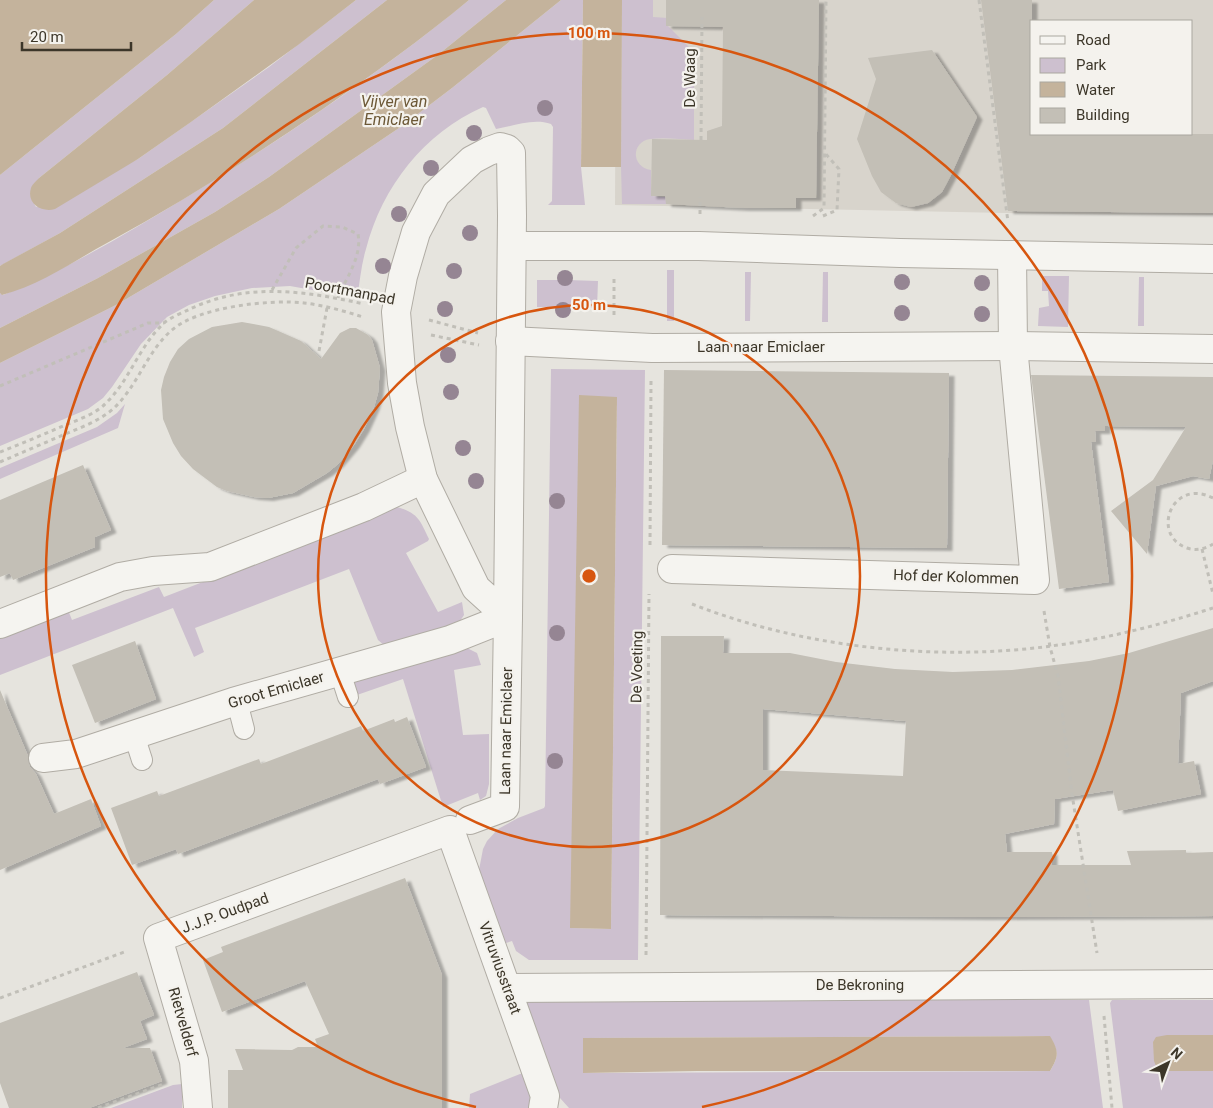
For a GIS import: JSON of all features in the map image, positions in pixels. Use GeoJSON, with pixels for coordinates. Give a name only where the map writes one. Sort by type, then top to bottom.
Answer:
{"type":"FeatureCollection","features":[{"type":"Feature","properties":{"kind":"street","name":"Laan naar Emiclaer"},"geometry":{"type":"LineString","coordinates":[[460,825],[505,807],[508,617],[510,347],[512,246],[511,153],[507,149],[500,147],[489,150],[472,160],[436,194],[416,232],[403,276],[397,319],[402,383],[410,427],[423,479],[476,588],[508,617]]}},
{"type":"Feature","properties":{"kind":"street"},"geometry":{"type":"LineString","coordinates":[[512,246],[709,247],[1213,259]]}},
{"type":"Feature","properties":{"kind":"street"},"geometry":{"type":"LineString","coordinates":[[1012,255],[1013,346]]}},
{"type":"Feature","properties":{"kind":"street","name":"Laan naar Emiclaer"},"geometry":{"type":"LineString","coordinates":[[510,347],[1013,346],[1213,349]]}},
{"type":"Feature","properties":{"kind":"street","name":"Hof der Kolommen"},"geometry":{"type":"LineString","coordinates":[[672,569],[1035,580],[1013,346]]}},
{"type":"Feature","properties":{"kind":"street"},"geometry":{"type":"LineString","coordinates":[[0,624],[120,577],[153,571],[210,567],[364,507],[423,479]]}},
{"type":"Feature","properties":{"kind":"street","name":"Groot Emiclaer"},"geometry":{"type":"LineString","coordinates":[[43,758],[138,747],[237,702],[450,640],[508,617]]}},
{"type":"Feature","properties":{"kind":"street","name":"J.J.P. Oudpad"},"geometry":{"type":"LineString","coordinates":[[158,938],[460,825]]}},
{"type":"Feature","properties":{"kind":"street","name":"Vitruviusstraat"},"geometry":{"type":"LineString","coordinates":[[460,825],[506,988],[544,1096],[543,1108]]}},
{"type":"Feature","properties":{"kind":"street","name":"Rietvelderf"},"geometry":{"type":"LineString","coordinates":[[158,938],[194,1061],[198,1108]]}},
{"type":"Feature","properties":{"kind":"street","name":"De Bekroning"},"geometry":{"type":"LineString","coordinates":[[506,988],[1213,984]]}},
{"type":"Feature","properties":{"kind":"lane"},"geometry":{"type":"LineString","coordinates":[[340,672],[348,697]]}},
{"type":"Feature","properties":{"kind":"lane"},"geometry":{"type":"LineString","coordinates":[[237,702],[244,729]]}},
{"type":"Feature","properties":{"kind":"path"},"geometry":{"type":"LineString","coordinates":[[824,208],[826,0]]}},
{"type":"Feature","properties":{"kind":"path"},"geometry":{"type":"LineString","coordinates":[[979,0],[1007,212]]}},
{"type":"Feature","properties":{"kind":"path","name":"De Waag"},"geometry":{"type":"LineString","coordinates":[[701,140],[702,17]]}},
{"type":"Feature","properties":{"kind":"path"},"geometry":{"type":"LineString","coordinates":[[810,221],[837,210],[840,169],[825,152]]}},
{"type":"Feature","properties":{"kind":"path"},"geometry":{"type":"LineString","coordinates":[[272,290],[296,248],[323,226],[342,227],[358,234],[360,243],[354,264],[338,294],[338,298]]}},
{"type":"Feature","properties":{"kind":"path"},"geometry":{"type":"LineString","coordinates":[[614,246],[614,346]]}},
{"type":"Feature","properties":{"kind":"path","name":"Poortmanpad"},"geometry":{"type":"LineString","coordinates":[[0,452],[83,418],[106,404],[141,351],[164,323],[200,304],[248,292],[272,290],[325,295],[397,319],[510,347]]}},
{"type":"Feature","properties":{"kind":"path"},"geometry":{"type":"LineString","coordinates":[[0,462],[89,424],[113,409],[171,330],[186,320],[222,309],[270,302],[305,303],[397,319],[510,347]]}},
{"type":"Feature","properties":{"kind":"path"},"geometry":{"type":"LineString","coordinates":[[319,351],[327,308]]}},
{"type":"Feature","properties":{"kind":"path"},"geometry":{"type":"LineString","coordinates":[[0,386],[148,323],[164,323]]}},
{"type":"Feature","properties":{"kind":"path"},"geometry":{"type":"LineString","coordinates":[[650,548],[652,348]]}},
{"type":"Feature","properties":{"kind":"path"},"geometry":{"type":"LineString","coordinates":[[1213,498],[1201,493],[1190,493],[1175,502],[1168,517],[1169,528],[1174,539],[1182,546],[1202,549],[1213,544]]}},
{"type":"Feature","properties":{"kind":"path"},"geometry":{"type":"LineString","coordinates":[[1202,549],[1213,594]]}},
{"type":"Feature","properties":{"kind":"path"},"geometry":{"type":"LineString","coordinates":[[1035,580],[1044,610],[1050,647],[1058,676],[1072,794],[1102,984],[1112,1108]]}},
{"type":"Feature","properties":{"kind":"path","name":"De Voeting"},"geometry":{"type":"LineString","coordinates":[[646,986],[649,587]]}},
{"type":"Feature","properties":{"kind":"path"},"geometry":{"type":"LineString","coordinates":[[686,602],[760,626],[817,639],[933,652],[992,651],[1050,647],[1112,636],[1173,621],[1213,608]]}},
{"type":"Feature","properties":{"kind":"path"},"geometry":{"type":"LineString","coordinates":[[0,998],[158,938]]}},
{"type":"Feature","properties":{"kind":"path"},"geometry":{"type":"LineString","coordinates":[[98,1108],[170,1082],[196,1080]]}},
{"type":"Feature","properties":{"kind":"shaded area"},"geometry":{"type":"Polygon","coordinates":[[[616,0],[1213,0],[1213,215],[1054,214],[615,205],[616,0]]]}},
{"type":"Feature","properties":{"kind":"green space"},"geometry":{"type":"Polygon","coordinates":[[[214,0],[254,0],[167,75],[39,178],[31,197],[36,207],[138,159],[269,67],[356,0],[387,0],[223,128],[60,233],[0,266],[0,175],[176,34],[214,0]]]}},
{"type":"Feature","properties":{"kind":"green space"},"geometry":{"type":"Polygon","coordinates":[[[469,0],[506,0],[439,54],[269,177],[215,212],[98,278],[0,328],[0,293],[3,295],[75,262],[226,173],[368,78],[469,0]]]}},
{"type":"Feature","properties":{"kind":"green space"},"geometry":{"type":"Polygon","coordinates":[[[561,0],[583,0],[581,167],[585,205],[548,205],[552,201],[553,127],[551,124],[530,122],[496,129],[486,108],[483,107],[442,131],[408,164],[394,184],[373,226],[363,261],[357,298],[290,286],[252,288],[215,296],[189,305],[167,317],[141,344],[103,398],[88,409],[0,446],[0,363],[116,305],[279,209],[402,126],[561,0]]]}},
{"type":"Feature","properties":{"kind":"green space"},"geometry":{"type":"Polygon","coordinates":[[[622,0],[653,0],[653,17],[668,18],[668,26],[694,52],[694,140],[650,139],[639,145],[636,154],[640,164],[644,168],[651,170],[651,196],[666,197],[666,204],[622,204],[622,0]]]}},
{"type":"Feature","properties":{"kind":"green space"},"geometry":{"type":"Polygon","coordinates":[[[667,270],[674,270],[674,321],[667,321],[667,270]]]}},
{"type":"Feature","properties":{"kind":"green space"},"geometry":{"type":"Polygon","coordinates":[[[745,272],[751,272],[750,321],[745,321],[745,272]]]}},
{"type":"Feature","properties":{"kind":"green space"},"geometry":{"type":"Polygon","coordinates":[[[823,272],[828,272],[828,322],[822,322],[823,272]]]}},
{"type":"Feature","properties":{"kind":"green space"},"geometry":{"type":"Polygon","coordinates":[[[562,275],[568,275],[568,280],[598,281],[597,308],[567,307],[567,313],[561,312],[560,307],[537,307],[537,280],[561,280],[562,275]]]}},
{"type":"Feature","properties":{"kind":"green space"},"geometry":{"type":"Polygon","coordinates":[[[1042,276],[1069,276],[1068,327],[1038,326],[1039,308],[1049,306],[1048,291],[1042,291],[1042,276]]]}},
{"type":"Feature","properties":{"kind":"green space"},"geometry":{"type":"Polygon","coordinates":[[[1139,277],[1144,277],[1144,326],[1138,326],[1139,277]]]}},
{"type":"Feature","properties":{"kind":"green space"},"geometry":{"type":"Polygon","coordinates":[[[551,369],[645,370],[638,960],[529,960],[516,951],[512,941],[503,944],[479,870],[483,849],[487,841],[498,829],[545,806],[551,369]],[[617,397],[571,928],[611,929],[617,397]]]}},
{"type":"Feature","properties":{"kind":"green space"},"geometry":{"type":"Polygon","coordinates":[[[125,404],[118,428],[0,479],[0,468],[97,427],[117,413],[125,404]]]}},
{"type":"Feature","properties":{"kind":"green space"},"geometry":{"type":"Polygon","coordinates":[[[397,507],[410,512],[418,518],[429,539],[406,553],[438,612],[462,602],[464,615],[456,627],[385,646],[378,640],[349,569],[195,628],[204,652],[194,657],[173,608],[0,675],[0,637],[68,610],[72,620],[159,587],[164,597],[397,507]]]}},
{"type":"Feature","properties":{"kind":"green space"},"geometry":{"type":"Polygon","coordinates":[[[465,647],[477,653],[481,665],[454,670],[463,735],[489,734],[489,784],[486,796],[480,800],[478,793],[443,807],[403,679],[357,695],[348,681],[465,647]]]}},
{"type":"Feature","properties":{"kind":"green space"},"geometry":{"type":"Polygon","coordinates":[[[1089,1000],[1103,1108],[569,1108],[560,1098],[523,1001],[1089,1000]],[[1049,1036],[583,1038],[583,1073],[1050,1071],[1057,1054],[1049,1036]]]}},
{"type":"Feature","properties":{"kind":"green space"},"geometry":{"type":"Polygon","coordinates":[[[1112,1000],[1213,1000],[1213,1035],[1167,1035],[1163,1071],[1213,1071],[1213,1108],[1123,1108],[1110,1003],[1112,1000]]]}},
{"type":"Feature","properties":{"kind":"green space"},"geometry":{"type":"Polygon","coordinates":[[[523,1074],[531,1095],[530,1108],[469,1108],[470,1094],[523,1074]]]}},
{"type":"Feature","properties":{"kind":"green space"},"geometry":{"type":"Polygon","coordinates":[[[182,1084],[182,1108],[111,1108],[173,1085],[182,1084]]]}},
{"type":"Feature","properties":{"kind":"water"},"geometry":{"type":"Polygon","coordinates":[[[0,0],[214,0],[176,34],[0,175],[0,0]]]}},
{"type":"Feature","properties":{"kind":"water"},"geometry":{"type":"Polygon","coordinates":[[[254,0],[356,0],[298,45],[138,159],[55,209],[45,210],[33,203],[30,194],[31,188],[39,178],[167,75],[254,0]]]}},
{"type":"Feature","properties":{"kind":"water","name":"Vijver van Emiclaer"},"geometry":{"type":"Polygon","coordinates":[[[387,0],[469,0],[342,96],[217,179],[163,212],[56,272],[16,291],[2,295],[0,293],[0,266],[60,233],[223,128],[387,0]]]}},
{"type":"Feature","properties":{"kind":"water","name":"Vijver van Emiclaer"},"geometry":{"type":"Polygon","coordinates":[[[506,0],[561,0],[402,126],[279,209],[116,305],[0,363],[0,328],[98,278],[215,212],[269,177],[439,54],[506,0]]]}},
{"type":"Feature","properties":{"kind":"water"},"geometry":{"type":"Polygon","coordinates":[[[583,0],[622,0],[621,167],[581,167],[583,0]]]}},
{"type":"Feature","properties":{"kind":"water"},"geometry":{"type":"Polygon","coordinates":[[[579,395],[617,397],[611,929],[570,928],[579,395]]]}},
{"type":"Feature","properties":{"kind":"water"},"geometry":{"type":"Polygon","coordinates":[[[1167,1035],[1213,1035],[1213,1071],[1163,1071],[1156,1066],[1153,1042],[1156,1037],[1167,1035]]]}},
{"type":"Feature","properties":{"kind":"water"},"geometry":{"type":"Polygon","coordinates":[[[1050,1036],[1057,1054],[1050,1071],[697,1071],[583,1073],[583,1038],[1050,1036]]]}},
{"type":"Feature","properties":{"kind":"building"},"geometry":{"type":"Polygon","coordinates":[[[666,0],[819,0],[816,198],[796,198],[796,208],[744,208],[666,204],[665,196],[651,196],[652,139],[707,140],[707,131],[722,126],[723,27],[666,26],[666,0]]]}},
{"type":"Feature","properties":{"kind":"building"},"geometry":{"type":"Polygon","coordinates":[[[981,0],[1032,0],[1032,20],[1030,20],[1030,135],[1213,134],[1213,213],[1008,211],[981,0]]]}},
{"type":"Feature","properties":{"kind":"building"},"geometry":{"type":"Polygon","coordinates":[[[932,50],[977,117],[942,192],[928,203],[911,207],[896,203],[881,192],[872,176],[857,139],[876,79],[868,58],[932,50]]]}},
{"type":"Feature","properties":{"kind":"building"},"geometry":{"type":"Polygon","coordinates":[[[242,322],[269,327],[301,341],[321,359],[340,333],[350,328],[356,328],[368,335],[372,340],[380,368],[378,393],[364,429],[354,445],[338,464],[327,473],[293,493],[268,498],[254,497],[217,487],[193,469],[181,456],[173,443],[163,419],[161,390],[170,362],[178,349],[189,339],[212,327],[242,322]]]}},
{"type":"Feature","properties":{"kind":"building"},"geometry":{"type":"Polygon","coordinates":[[[664,370],[949,373],[947,548],[662,545],[664,370]]]}},
{"type":"Feature","properties":{"kind":"building"},"geometry":{"type":"Polygon","coordinates":[[[1031,375],[1213,377],[1213,460],[1209,479],[1193,476],[1156,486],[1147,554],[1111,511],[1153,480],[1186,427],[1105,426],[1105,431],[1095,431],[1096,442],[1091,442],[1109,582],[1059,589],[1031,375]]]}},
{"type":"Feature","properties":{"kind":"building"},"geometry":{"type":"Polygon","coordinates":[[[83,465],[111,530],[95,537],[95,547],[13,580],[10,573],[0,577],[0,500],[83,465]]]}},
{"type":"Feature","properties":{"kind":"building"},"geometry":{"type":"Polygon","coordinates":[[[1213,628],[1213,681],[1181,693],[1178,764],[1194,761],[1201,794],[1118,811],[1113,790],[1055,799],[1054,824],[1005,834],[1007,852],[1052,852],[1052,865],[1131,865],[1127,851],[1186,850],[1186,853],[1213,852],[1213,916],[660,915],[661,636],[724,636],[723,653],[790,653],[836,662],[895,669],[953,672],[1012,670],[1089,661],[1129,653],[1213,628]],[[763,709],[763,770],[903,776],[906,721],[763,709]]]}},
{"type":"Feature","properties":{"kind":"building"},"geometry":{"type":"Polygon","coordinates":[[[135,641],[156,699],[95,723],[72,665],[135,641]]]}},
{"type":"Feature","properties":{"kind":"building"},"geometry":{"type":"Polygon","coordinates":[[[0,690],[28,756],[30,767],[36,774],[54,814],[91,799],[101,826],[0,870],[0,690]]]}},
{"type":"Feature","properties":{"kind":"building"},"geometry":{"type":"Polygon","coordinates":[[[407,717],[426,767],[380,784],[378,779],[178,854],[176,849],[132,865],[111,808],[157,791],[159,796],[259,759],[261,764],[361,726],[363,731],[394,719],[395,722],[407,717]]]}},
{"type":"Feature","properties":{"kind":"building"},"geometry":{"type":"Polygon","coordinates":[[[405,878],[442,975],[442,1108],[228,1108],[228,1070],[243,1070],[235,1049],[292,1050],[298,1047],[318,1047],[315,1039],[329,1034],[305,981],[222,1012],[203,960],[223,952],[221,947],[405,878]]]}},
{"type":"Feature","properties":{"kind":"building"},"geometry":{"type":"Polygon","coordinates":[[[137,972],[154,1015],[140,1021],[147,1039],[123,1048],[150,1048],[162,1081],[89,1108],[9,1108],[0,1083],[0,1023],[137,972]]]}}]}
